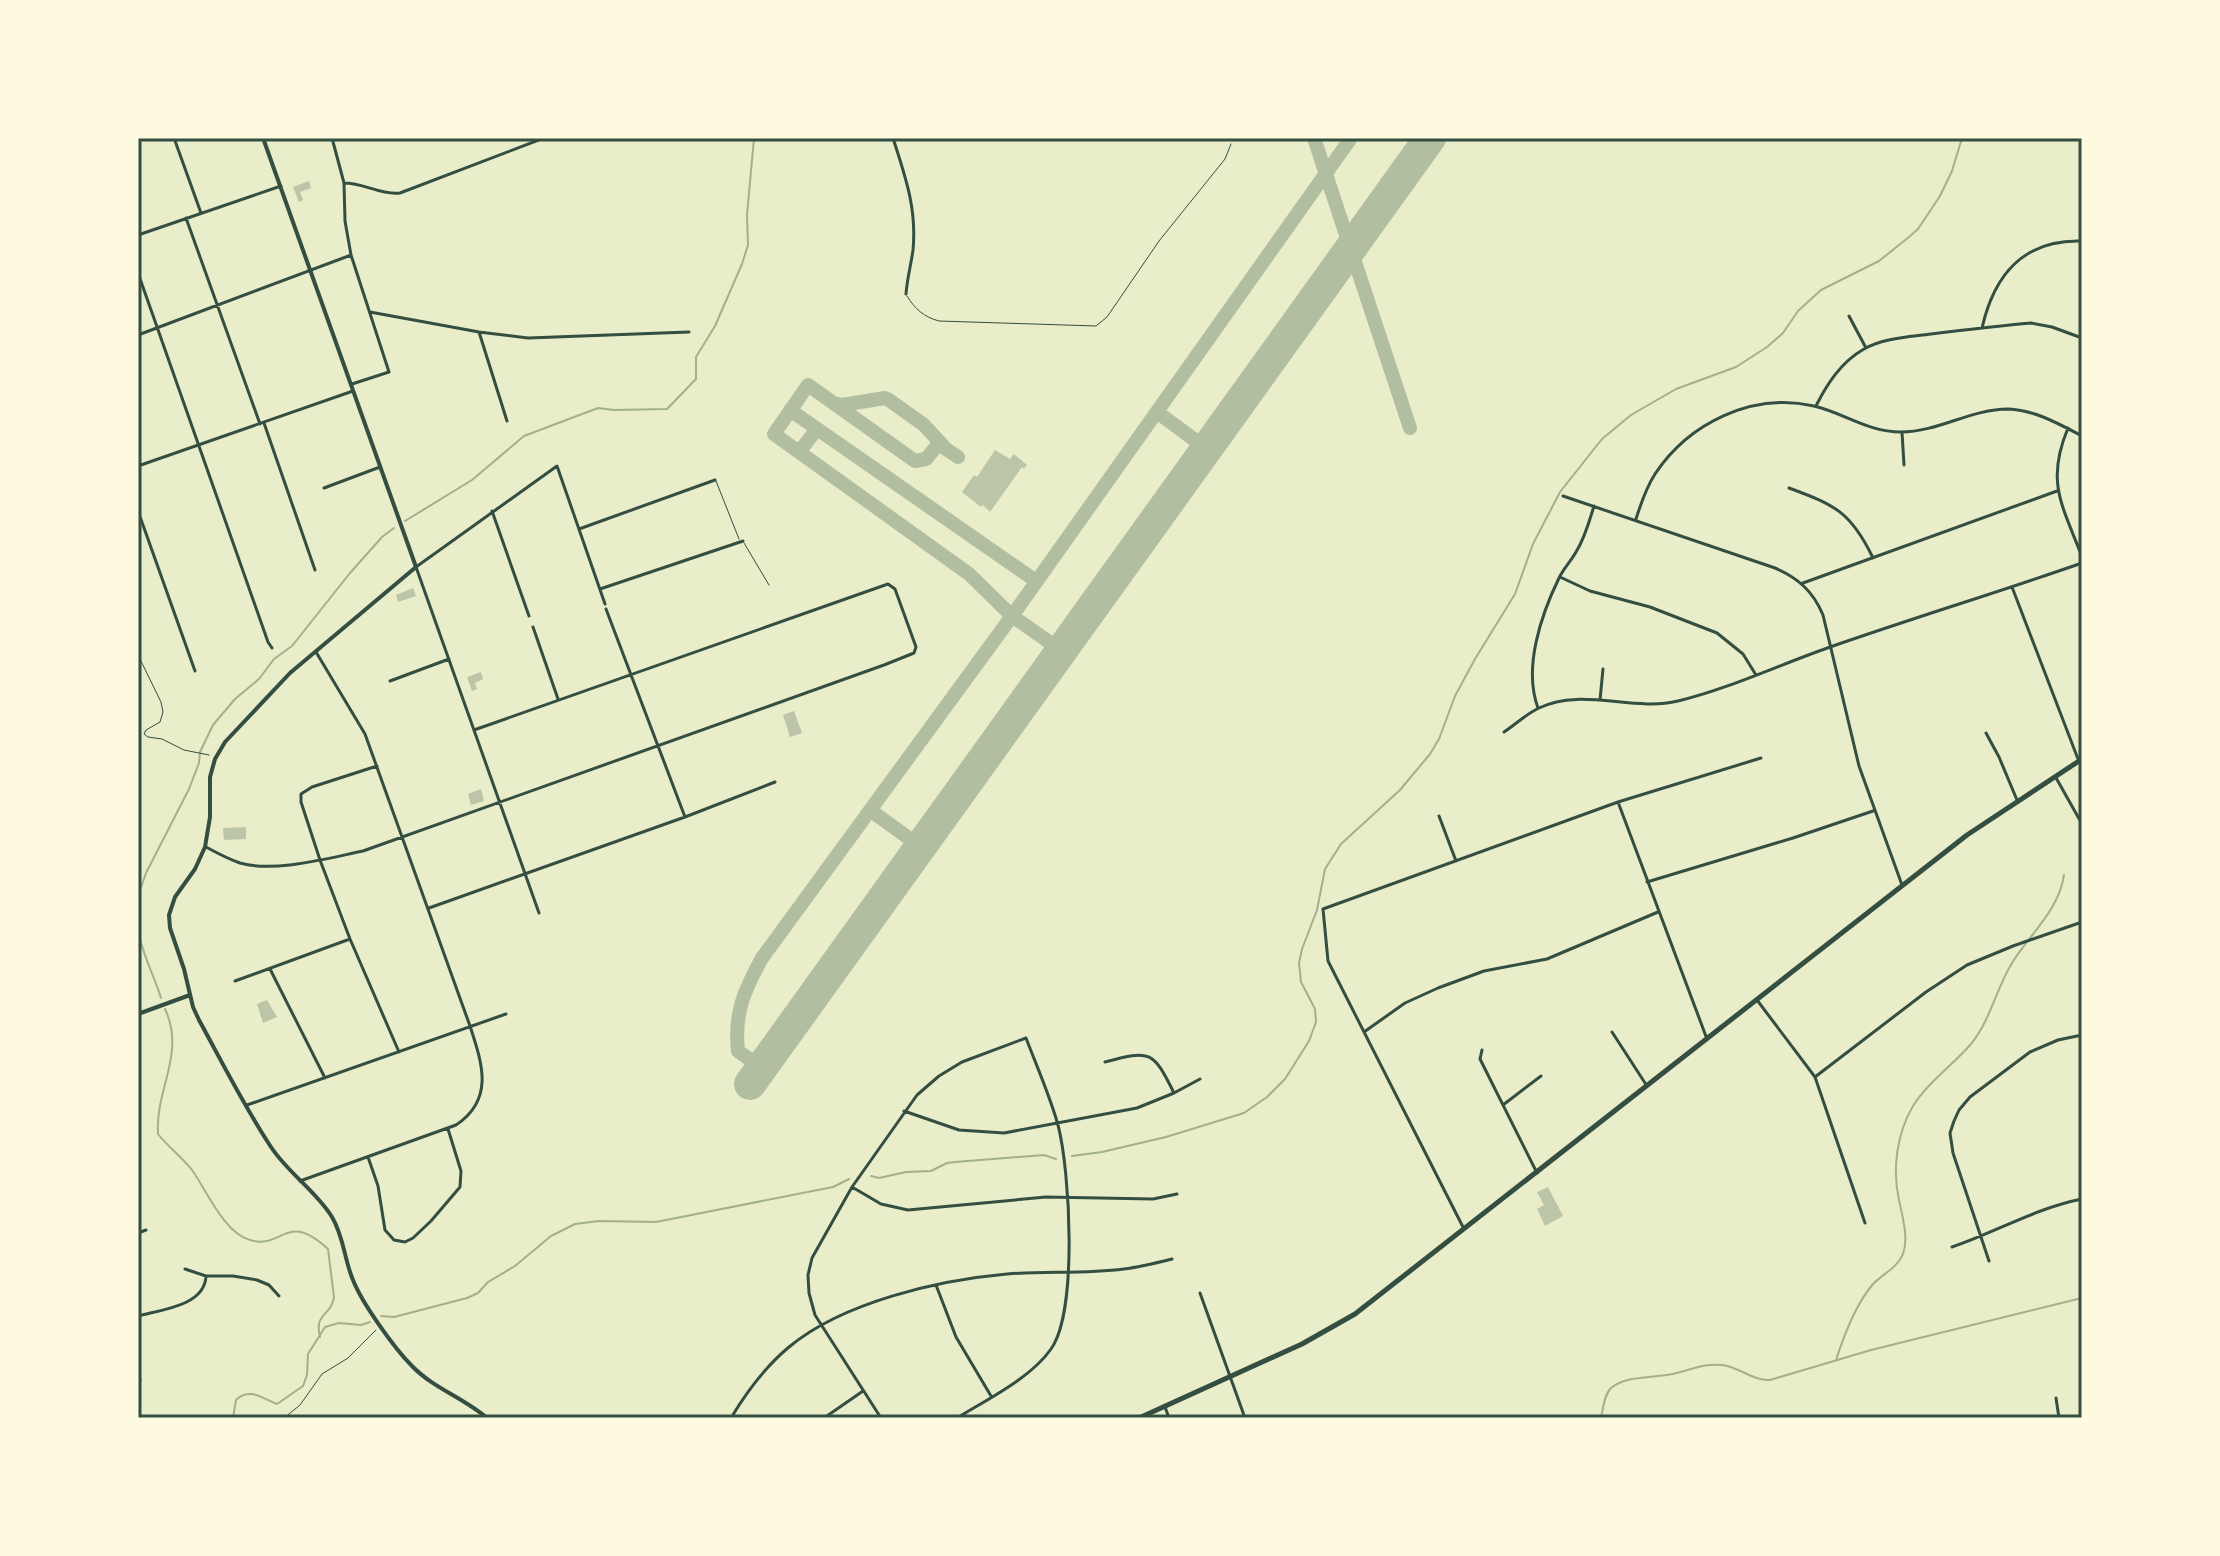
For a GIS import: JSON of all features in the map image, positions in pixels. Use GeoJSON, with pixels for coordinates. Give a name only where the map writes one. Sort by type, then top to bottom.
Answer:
{"type":"FeatureCollection","features":[{"type":"Feature","properties":{"kind":"main road"},"geometry":{"type":"LineString","coordinates":[[1139,1418],[1302,1344],[1340,1323],[1537,1173],[1967,835],[2080,760]]}},
{"type":"Feature","properties":{"kind":"street"},"geometry":{"type":"LineString","coordinates":[[174,138],[201,213]]}},
{"type":"Feature","properties":{"kind":"street"},"geometry":{"type":"LineString","coordinates":[[263,138],[539,913]]}},
{"type":"Feature","properties":{"kind":"street"},"geometry":{"type":"LineString","coordinates":[[332,138],[344,183],[345,221],[351,255],[389,372],[351,384]]}},
{"type":"Feature","properties":{"kind":"street"},"geometry":{"type":"LineString","coordinates":[[344,183],[356,183],[387,194],[400,193],[544,138]]}},
{"type":"Feature","properties":{"kind":"street"},"geometry":{"type":"LineString","coordinates":[[893,138],[911,198],[914,226],[906,294]]}},
{"type":"Feature","properties":{"kind":"street"},"geometry":{"type":"LineString","coordinates":[[138,235],[281,186]]}},
{"type":"Feature","properties":{"kind":"street"},"geometry":{"type":"LineString","coordinates":[[186,218],[315,570]]}},
{"type":"Feature","properties":{"kind":"street"},"geometry":{"type":"LineString","coordinates":[[1982,328],[1992,294],[2019,259],[2045,245],[2082,241]]}},
{"type":"Feature","properties":{"kind":"street"},"geometry":{"type":"LineString","coordinates":[[138,335],[351,255]]}},
{"type":"Feature","properties":{"kind":"street"},"geometry":{"type":"LineString","coordinates":[[138,273],[272,648]]}},
{"type":"Feature","properties":{"kind":"street"},"geometry":{"type":"LineString","coordinates":[[370,312],[528,338],[689,332]]}},
{"type":"Feature","properties":{"kind":"street"},"geometry":{"type":"LineString","coordinates":[[1849,316],[1866,348]]}},
{"type":"Feature","properties":{"kind":"street"},"geometry":{"type":"LineString","coordinates":[[1816,406],[1839,369],[1866,348],[1897,339],[2031,323],[2082,338]]}},
{"type":"Feature","properties":{"kind":"street"},"geometry":{"type":"LineString","coordinates":[[479,332],[507,421]]}},
{"type":"Feature","properties":{"kind":"street"},"geometry":{"type":"LineString","coordinates":[[138,466],[353,391]]}},
{"type":"Feature","properties":{"kind":"street"},"geometry":{"type":"LineString","coordinates":[[1636,519],[1648,485],[1680,445],[1705,425],[1726,414],[1754,406],[1781,403],[1816,406],[1867,427],[1902,432],[1937,427],[2006,409],[2028,412],[2082,436]]}},
{"type":"Feature","properties":{"kind":"street"},"geometry":{"type":"LineString","coordinates":[[1504,732],[1538,708],[1558,702],[1600,700],[1660,704],[1693,696],[2082,560],[2057,491],[2058,456],[2068,428]]}},
{"type":"Feature","properties":{"kind":"street"},"geometry":{"type":"LineString","coordinates":[[1902,432],[1904,465]]}},
{"type":"Feature","properties":{"kind":"street"},"geometry":{"type":"LineString","coordinates":[[487,1418],[414,1369],[382,1326],[354,1282],[332,1217],[272,1149],[199,1020],[169,924],[169,915],[175,897],[195,869],[205,847],[210,817],[210,777],[220,749],[276,688],[316,652],[416,567],[557,466],[685,817]]}},
{"type":"Feature","properties":{"kind":"street"},"geometry":{"type":"LineString","coordinates":[[324,488],[380,467]]}},
{"type":"Feature","properties":{"kind":"street"},"geometry":{"type":"LineString","coordinates":[[579,529],[715,480]]}},
{"type":"Feature","properties":{"kind":"street"},"geometry":{"type":"LineString","coordinates":[[1789,488],[1825,502],[1844,514],[1863,538],[1873,558]]}},
{"type":"Feature","properties":{"kind":"street"},"geometry":{"type":"LineString","coordinates":[[1803,583],[2057,491]]}},
{"type":"Feature","properties":{"kind":"street"},"geometry":{"type":"LineString","coordinates":[[1563,496],[1775,568],[1803,583],[1819,606],[1832,646],[1859,766],[1902,887]]}},
{"type":"Feature","properties":{"kind":"street"},"geometry":{"type":"LineString","coordinates":[[1538,708],[1532,680],[1533,657],[1541,625],[1560,577],[1586,533],[1594,506]]}},
{"type":"Feature","properties":{"kind":"street"},"geometry":{"type":"LineString","coordinates":[[138,511],[195,671]]}},
{"type":"Feature","properties":{"kind":"street"},"geometry":{"type":"LineString","coordinates":[[492,511],[529,616]]}},
{"type":"Feature","properties":{"kind":"street"},"geometry":{"type":"LineString","coordinates":[[600,589],[741,541]]}},
{"type":"Feature","properties":{"kind":"street"},"geometry":{"type":"LineString","coordinates":[[1560,577],[1590,591],[1650,607],[1717,633],[1737,648],[1756,675]]}},
{"type":"Feature","properties":{"kind":"street"},"geometry":{"type":"LineString","coordinates":[[205,847],[233,861],[253,865],[320,860],[363,851],[914,653],[916,647],[895,589],[888,584],[474,730]]}},
{"type":"Feature","properties":{"kind":"street"},"geometry":{"type":"LineString","coordinates":[[2012,587],[2080,760]]}},
{"type":"Feature","properties":{"kind":"street"},"geometry":{"type":"LineString","coordinates":[[533,627],[559,701]]}},
{"type":"Feature","properties":{"kind":"street"},"geometry":{"type":"LineString","coordinates":[[300,1181],[460,1123],[471,1112],[482,1085],[483,1068],[377,766],[354,714],[316,652]]}},
{"type":"Feature","properties":{"kind":"street"},"geometry":{"type":"LineString","coordinates":[[390,681],[449,659]]}},
{"type":"Feature","properties":{"kind":"street"},"geometry":{"type":"LineString","coordinates":[[1600,700],[1603,669]]}},
{"type":"Feature","properties":{"kind":"street"},"geometry":{"type":"LineString","coordinates":[[1986,733],[2017,800]]}},
{"type":"Feature","properties":{"kind":"street"},"geometry":{"type":"LineString","coordinates":[[1464,1229],[1328,961],[1323,909],[1618,802],[1761,758]]}},
{"type":"Feature","properties":{"kind":"street"},"geometry":{"type":"LineString","coordinates":[[377,766],[312,787],[301,794],[303,811],[350,939],[399,1052]]}},
{"type":"Feature","properties":{"kind":"street"},"geometry":{"type":"LineString","coordinates":[[2055,776],[2082,824]]}},
{"type":"Feature","properties":{"kind":"street"},"geometry":{"type":"LineString","coordinates":[[429,908],[775,782]]}},
{"type":"Feature","properties":{"kind":"street"},"geometry":{"type":"LineString","coordinates":[[1618,802],[1707,1040]]}},
{"type":"Feature","properties":{"kind":"street"},"geometry":{"type":"LineString","coordinates":[[1647,882],[1873,811]]}},
{"type":"Feature","properties":{"kind":"street"},"geometry":{"type":"LineString","coordinates":[[1439,816],[1456,861]]}},
{"type":"Feature","properties":{"kind":"street"},"geometry":{"type":"LineString","coordinates":[[1364,1032],[1405,1003],[1438,988],[1484,971],[1547,959],[1658,912]]}},
{"type":"Feature","properties":{"kind":"street"},"geometry":{"type":"LineString","coordinates":[[1815,1077],[1916,999],[1967,965],[2082,922]]}},
{"type":"Feature","properties":{"kind":"street"},"geometry":{"type":"LineString","coordinates":[[235,981],[350,939]]}},
{"type":"Feature","properties":{"kind":"street"},"geometry":{"type":"LineString","coordinates":[[270,969],[325,1078]]}},
{"type":"Feature","properties":{"kind":"street"},"geometry":{"type":"LineString","coordinates":[[138,1014],[190,995]]}},
{"type":"Feature","properties":{"kind":"street"},"geometry":{"type":"LineString","coordinates":[[1757,1000],[1815,1077],[1865,1223]]}},
{"type":"Feature","properties":{"kind":"street"},"geometry":{"type":"LineString","coordinates":[[247,1105],[506,1014]]}},
{"type":"Feature","properties":{"kind":"street"},"geometry":{"type":"LineString","coordinates":[[1612,1032],[1647,1086]]}},
{"type":"Feature","properties":{"kind":"street"},"geometry":{"type":"LineString","coordinates":[[1989,1261],[1951,1144],[1950,1133],[1959,1110],[1970,1097],[2030,1052],[2058,1040],[2082,1035]]}},
{"type":"Feature","properties":{"kind":"street"},"geometry":{"type":"LineString","coordinates":[[881,1418],[812,1308],[809,1269],[815,1250],[852,1187],[904,1111],[928,1084],[952,1067],[1026,1038],[1058,1124],[1064,1155],[1068,1196],[1065,1314],[1056,1342],[1038,1364],[957,1418]]}},
{"type":"Feature","properties":{"kind":"street"},"geometry":{"type":"LineString","coordinates":[[1482,1050],[1480,1059],[1537,1173]]}},
{"type":"Feature","properties":{"kind":"street"},"geometry":{"type":"LineString","coordinates":[[1105,1062],[1139,1054],[1148,1056],[1159,1063],[1174,1093]]}},
{"type":"Feature","properties":{"kind":"street"},"geometry":{"type":"LineString","coordinates":[[1503,1105],[1541,1076]]}},
{"type":"Feature","properties":{"kind":"street"},"geometry":{"type":"LineString","coordinates":[[904,1111],[948,1128],[1004,1133],[1137,1108],[1200,1079]]}},
{"type":"Feature","properties":{"kind":"street"},"geometry":{"type":"LineString","coordinates":[[368,1157],[378,1186],[385,1230],[394,1240],[405,1242],[431,1221],[460,1187],[461,1171],[448,1128]]}},
{"type":"Feature","properties":{"kind":"street"},"geometry":{"type":"LineString","coordinates":[[852,1187],[881,1204],[908,1210],[1068,1196],[1153,1199],[1177,1194]]}},
{"type":"Feature","properties":{"kind":"street"},"geometry":{"type":"LineString","coordinates":[[1952,1247],[2041,1210],[2082,1199]]}},
{"type":"Feature","properties":{"kind":"street"},"geometry":{"type":"LineString","coordinates":[[138,1233],[146,1230]]}},
{"type":"Feature","properties":{"kind":"street"},"geometry":{"type":"LineString","coordinates":[[731,1418],[765,1370],[790,1347],[821,1326],[896,1295],[1007,1274],[1123,1269],[1172,1259]]}},
{"type":"Feature","properties":{"kind":"street"},"geometry":{"type":"LineString","coordinates":[[185,1269],[206,1276],[257,1280],[269,1285],[279,1296]]}},
{"type":"Feature","properties":{"kind":"street"},"geometry":{"type":"LineString","coordinates":[[138,1316],[195,1297],[205,1285],[206,1276]]}},
{"type":"Feature","properties":{"kind":"street"},"geometry":{"type":"LineString","coordinates":[[936,1285],[956,1337],[991,1397]]}},
{"type":"Feature","properties":{"kind":"street"},"geometry":{"type":"LineString","coordinates":[[1200,1293],[1245,1418]]}},
{"type":"Feature","properties":{"kind":"street"},"geometry":{"type":"LineString","coordinates":[[138,1368],[138,1383]]}},
{"type":"Feature","properties":{"kind":"street"},"geometry":{"type":"LineString","coordinates":[[824,1418],[863,1391]]}},
{"type":"Feature","properties":{"kind":"street"},"geometry":{"type":"LineString","coordinates":[[2056,1398],[2059,1418]]}},
{"type":"Feature","properties":{"kind":"street"},"geometry":{"type":"LineString","coordinates":[[1165,1407],[1169,1418]]}},
{"type":"Feature","properties":{"kind":"lane"},"geometry":{"type":"LineString","coordinates":[[906,294],[919,311],[939,321],[1096,326],[1107,317],[1159,241],[1225,159],[1231,144]]}},
{"type":"Feature","properties":{"kind":"lane"},"geometry":{"type":"LineString","coordinates":[[715,480],[741,541],[769,585]]}},
{"type":"Feature","properties":{"kind":"path"},"geometry":{"type":"LineString","coordinates":[[139,657],[163,709],[160,722],[144,734],[184,750],[206,754]]}},
{"type":"Feature","properties":{"kind":"path"},"geometry":{"type":"LineString","coordinates":[[284,1418],[304,1401],[320,1376],[348,1358],[382,1326]]}},
{"type":"Feature","properties":{"kind":"building"},"geometry":{"type":"Polygon","coordinates":[[[309,181],[311,188],[300,192],[303,200],[299,202],[293,187],[309,181]]]}},
{"type":"Feature","properties":{"kind":"building"},"geometry":{"type":"Polygon","coordinates":[[[995,450],[1010,459],[1014,454],[1027,465],[1024,469],[1022,467],[990,512],[962,492],[974,475],[977,477],[995,450]]]}},
{"type":"Feature","properties":{"kind":"building"},"geometry":{"type":"Polygon","coordinates":[[[413,588],[416,596],[398,602],[396,595],[413,588]]]}},
{"type":"Feature","properties":{"kind":"building"},"geometry":{"type":"Polygon","coordinates":[[[481,672],[483,679],[475,683],[477,689],[472,691],[467,677],[481,672]]]}},
{"type":"Feature","properties":{"kind":"building"},"geometry":{"type":"Polygon","coordinates":[[[794,711],[802,733],[790,737],[783,715],[794,711]]]}},
{"type":"Feature","properties":{"kind":"building"},"geometry":{"type":"Polygon","coordinates":[[[481,789],[484,801],[471,805],[468,794],[481,789]]]}},
{"type":"Feature","properties":{"kind":"building"},"geometry":{"type":"Polygon","coordinates":[[[246,827],[246,839],[224,840],[223,828],[246,827]]]}},
{"type":"Feature","properties":{"kind":"building"},"geometry":{"type":"Polygon","coordinates":[[[267,1000],[277,1017],[263,1023],[257,1004],[267,1000]]]}},
{"type":"Feature","properties":{"kind":"building"},"geometry":{"type":"Polygon","coordinates":[[[1548,1187],[1563,1216],[1545,1226],[1537,1209],[1544,1205],[1537,1192],[1548,1187]]]}},
{"type":"Feature","properties":{"kind":"waterway"},"geometry":{"type":"LineString","coordinates":[[405,521],[472,480],[524,436],[598,408],[667,409],[696,379],[696,357],[715,326],[748,245],[747,215],[754,138]]}},
{"type":"Feature","properties":{"kind":"waterway"},"geometry":{"type":"LineString","coordinates":[[1072,1156],[1166,1137],[1244,1113],[1285,1079],[1309,1041],[1316,1022],[1315,1009],[1301,982],[1299,963],[1317,910],[1325,869],[1341,844],[1400,790],[1430,754],[1455,696],[1515,594],[1533,544],[1560,492],[1602,439],[1631,415],[1676,389],[1736,367],[1783,333],[1798,311],[1821,290],[1879,261],[1909,237],[1940,196],[1962,138]]}},
{"type":"Feature","properties":{"kind":"waterway"},"geometry":{"type":"LineString","coordinates":[[138,896],[146,873],[189,789],[200,752],[213,725],[235,699],[259,679],[274,659],[292,646],[350,573],[394,528]]}},
{"type":"Feature","properties":{"kind":"waterway"},"geometry":{"type":"LineString","coordinates":[[1836,1360],[1861,1301],[1873,1284],[1901,1259],[1905,1248],[1896,1164],[1900,1139],[1913,1106],[1978,1034],[2012,963],[2056,899],[2064,875]]}},
{"type":"Feature","properties":{"kind":"waterway"},"geometry":{"type":"LineString","coordinates":[[138,930],[161,998]]}},
{"type":"Feature","properties":{"kind":"waterway"},"geometry":{"type":"LineString","coordinates":[[165,1009],[171,1025],[172,1041],[158,1134],[192,1170],[224,1220],[241,1236],[261,1242],[294,1232],[303,1233],[328,1249],[334,1297],[319,1323],[320,1337]]}},
{"type":"Feature","properties":{"kind":"waterway"},"geometry":{"type":"LineString","coordinates":[[871,1176],[879,1178],[931,1171],[955,1162],[1044,1155],[1056,1159]]}},
{"type":"Feature","properties":{"kind":"waterway"},"geometry":{"type":"LineString","coordinates":[[381,1316],[394,1317],[478,1293],[488,1282],[515,1266],[551,1236],[575,1224],[599,1221],[656,1222],[833,1187],[849,1179]]}},
{"type":"Feature","properties":{"kind":"waterway"},"geometry":{"type":"LineString","coordinates":[[1601,1418],[1605,1398],[1611,1388],[1633,1379],[1715,1365],[1728,1366],[1770,1380],[1871,1350],[2082,1298]]}},
{"type":"Feature","properties":{"kind":"waterway"},"geometry":{"type":"LineString","coordinates":[[233,1418],[236,1400],[241,1396],[256,1395],[277,1404],[303,1386],[308,1354],[325,1327],[339,1323],[361,1325],[370,1322]]}},
{"type":"Feature","properties":{"kind":"taxiway"},"geometry":{"type":"LineString","coordinates":[[1314,138],[1410,428]]}},
{"type":"Feature","properties":{"kind":"taxiway"},"geometry":{"type":"LineString","coordinates":[[762,1068],[738,1051],[737,1037],[742,1003],[762,958],[1012,616],[1351,138]]}},
{"type":"Feature","properties":{"kind":"taxiway"},"geometry":{"type":"LineString","coordinates":[[940,442],[926,459],[915,461],[808,385],[774,434],[969,574],[1012,616],[1062,651]]}},
{"type":"Feature","properties":{"kind":"taxiway"},"geometry":{"type":"LineString","coordinates":[[836,404],[885,398],[924,425],[958,457]]}},
{"type":"Feature","properties":{"kind":"taxiway"},"geometry":{"type":"LineString","coordinates":[[790,410],[1036,581]]}},
{"type":"Feature","properties":{"kind":"taxiway"},"geometry":{"type":"LineString","coordinates":[[1157,412],[1207,449]]}},
{"type":"Feature","properties":{"kind":"taxiway"},"geometry":{"type":"LineString","coordinates":[[799,452],[817,429]]}},
{"type":"Feature","properties":{"kind":"taxiway"},"geometry":{"type":"LineString","coordinates":[[870,810],[921,847]]}},
{"type":"Feature","properties":{"kind":"runway"},"geometry":{"type":"LineString","coordinates":[[750,1084],[1430,138]]}}]}
